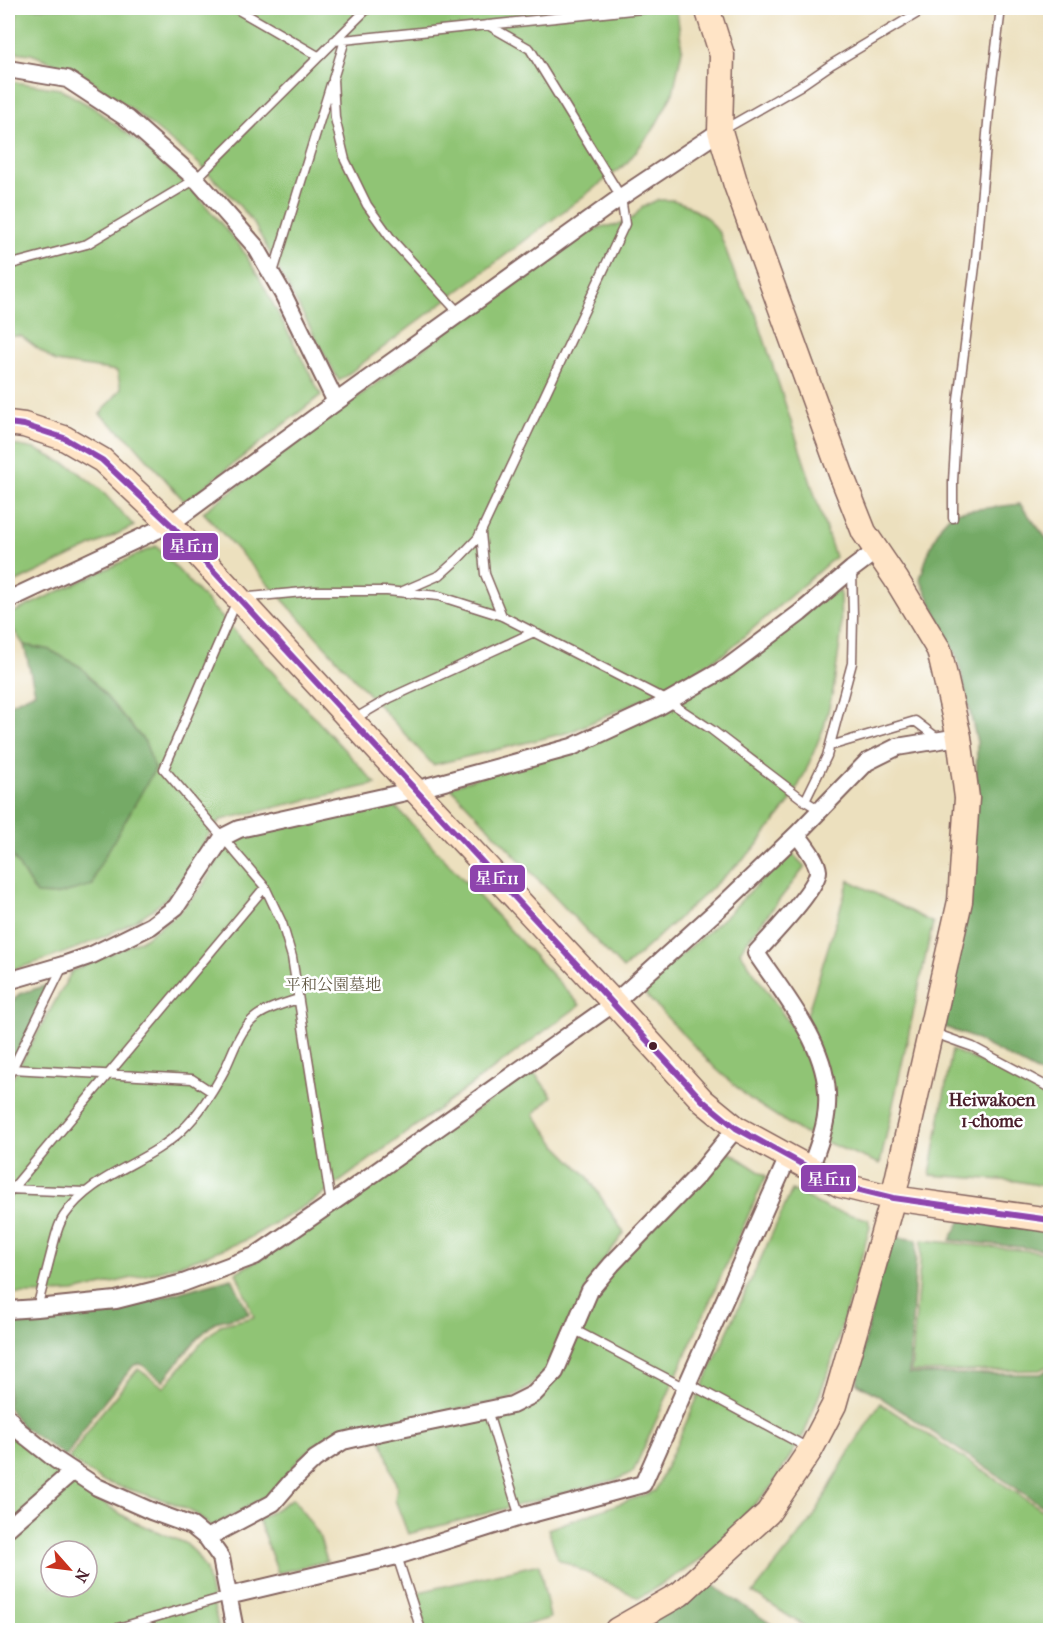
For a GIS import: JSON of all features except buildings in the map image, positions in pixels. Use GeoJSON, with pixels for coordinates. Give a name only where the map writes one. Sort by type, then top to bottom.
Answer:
{"type":"FeatureCollection","features":[{"type":"Feature","properties":{"kind":"street"},"geometry":{"type":"LineString","coordinates":[[617,1630],[680,1594],[768,1513],[811,1449],[834,1406],[893,1198],[960,902],[968,798],[950,739],[939,650],[864,532],[735,185],[720,131],[722,55],[707,8]]}},
{"type":"Feature","properties":{"kind":"street"},"geometry":{"type":"LineString","coordinates":[[8,69],[67,79],[128,119],[196,179],[256,248],[283,294],[336,402]]}},
{"type":"Feature","properties":{"kind":"street"},"geometry":{"type":"LineString","coordinates":[[8,600],[170,524],[621,197],[720,131]]}},
{"type":"Feature","properties":{"kind":"street"},"geometry":{"type":"LineString","coordinates":[[8,423],[24,425],[64,438],[102,460],[170,524],[703,1101],[736,1128],[840,1185],[893,1198],[1050,1220]]}},
{"type":"Feature","properties":{"kind":"street"},"geometry":{"type":"LineString","coordinates":[[8,981],[92,955],[151,926],[177,907],[223,837],[239,829],[415,790],[572,747],[668,701],[728,667],[800,613],[876,551]]}},
{"type":"Feature","properties":{"kind":"street"},"geometry":{"type":"LineString","coordinates":[[8,1310],[116,1300],[183,1283],[255,1256],[614,1003],[724,904],[797,834],[813,805],[867,762],[897,747],[950,739]]}},
{"type":"Feature","properties":{"kind":"street"},"geometry":{"type":"LineString","coordinates":[[797,834],[816,863],[818,873],[811,890],[756,953],[798,1016],[816,1048],[826,1079],[827,1106],[822,1135],[810,1169]]}},
{"type":"Feature","properties":{"kind":"street"},"geometry":{"type":"LineString","coordinates":[[207,1538],[273,1503],[315,1459],[343,1441],[512,1405],[534,1394],[555,1372],[590,1290],[698,1175],[736,1128]]}},
{"type":"Feature","properties":{"kind":"street"},"geometry":{"type":"LineString","coordinates":[[228,1596],[397,1556],[520,1517],[643,1484],[788,1157]]}},
{"type":"Feature","properties":{"kind":"street"},"geometry":{"type":"LineString","coordinates":[[8,1417],[18,1430],[56,1460],[98,1487],[151,1511],[192,1526],[207,1538],[221,1558],[235,1630]]}},
{"type":"Feature","properties":{"kind":"street"},"geometry":{"type":"LineString","coordinates":[[8,1528],[73,1471]]}},
{"type":"Feature","properties":{"kind":"lane"},"geometry":{"type":"LineString","coordinates":[[236,8],[318,56]]}},
{"type":"Feature","properties":{"kind":"lane"},"geometry":{"type":"LineString","coordinates":[[8,265],[87,243],[196,179],[368,8]]}},
{"type":"Feature","properties":{"kind":"lane"},"geometry":{"type":"LineString","coordinates":[[334,41],[651,8]]}},
{"type":"Feature","properties":{"kind":"lane"},"geometry":{"type":"LineString","coordinates":[[720,131],[800,86],[832,63],[926,8]]}},
{"type":"Feature","properties":{"kind":"lane"},"geometry":{"type":"LineString","coordinates":[[953,519],[958,400],[976,258],[991,89],[1001,8]]}},
{"type":"Feature","properties":{"kind":"lane"},"geometry":{"type":"LineString","coordinates":[[400,592],[440,574],[478,538],[625,224],[621,197],[530,49],[489,25]]}},
{"type":"Feature","properties":{"kind":"lane"},"geometry":{"type":"LineString","coordinates":[[272,276],[345,40]]}},
{"type":"Feature","properties":{"kind":"lane"},"geometry":{"type":"LineString","coordinates":[[333,79],[335,118],[345,160],[367,205],[392,240],[459,313]]}},
{"type":"Feature","properties":{"kind":"lane"},"geometry":{"type":"LineString","coordinates":[[481,533],[485,574],[502,616]]}},
{"type":"Feature","properties":{"kind":"lane"},"geometry":{"type":"LineString","coordinates":[[331,1204],[292,957],[282,923],[265,886],[164,769],[238,598],[314,591],[400,592],[440,596],[502,616],[668,701],[712,730],[813,805],[852,663],[852,569]]}},
{"type":"Feature","properties":{"kind":"lane"},"geometry":{"type":"LineString","coordinates":[[351,720],[390,698],[534,632]]}},
{"type":"Feature","properties":{"kind":"lane"},"geometry":{"type":"LineString","coordinates":[[830,746],[915,721],[950,739]]}},
{"type":"Feature","properties":{"kind":"lane"},"geometry":{"type":"LineString","coordinates":[[8,1191],[265,886]]}},
{"type":"Feature","properties":{"kind":"lane"},"geometry":{"type":"LineString","coordinates":[[63,965],[10,1073],[192,1079],[212,1092]]}},
{"type":"Feature","properties":{"kind":"lane"},"geometry":{"type":"LineString","coordinates":[[37,1308],[60,1222],[65,1215],[85,1192],[174,1137],[196,1114],[212,1092],[243,1030],[259,1014],[298,999]]}},
{"type":"Feature","properties":{"kind":"lane"},"geometry":{"type":"LineString","coordinates":[[931,1031],[973,1047],[1050,1088]]}},
{"type":"Feature","properties":{"kind":"lane"},"geometry":{"type":"LineString","coordinates":[[8,1191],[85,1192]]}},
{"type":"Feature","properties":{"kind":"lane"},"geometry":{"type":"LineString","coordinates":[[573,1329],[811,1449]]}},
{"type":"Feature","properties":{"kind":"lane"},"geometry":{"type":"LineString","coordinates":[[488,1410],[520,1517]]}},
{"type":"Feature","properties":{"kind":"lane"},"geometry":{"type":"LineString","coordinates":[[397,1556],[421,1630]]}},
{"type":"Feature","properties":{"kind":"lane"},"geometry":{"type":"LineString","coordinates":[[111,1630],[228,1596]]}},
{"type":"Feature","properties":{"kind":"green space"},"geometry":{"type":"Polygon","coordinates":[[[17,8],[675,8],[682,50],[673,93],[653,130],[626,164],[339,381],[253,222],[231,196],[198,163],[134,111],[82,74],[31,54],[15,52],[17,8]]]}},
{"type":"Feature","properties":{"kind":"green space"},"geometry":{"type":"Polygon","coordinates":[[[8,81],[60,89],[92,107],[136,140],[196,194],[240,246],[259,277],[321,395],[185,502],[134,444],[100,414],[121,389],[117,371],[56,362],[21,336],[8,336],[8,81]]]}},
{"type":"Feature","properties":{"kind":"green space"},"geometry":{"type":"Polygon","coordinates":[[[657,200],[673,200],[687,205],[707,218],[720,234],[735,275],[756,314],[835,557],[725,653],[648,697],[570,732],[433,765],[203,512],[578,234],[605,226],[614,226],[633,218],[642,207],[657,200]]]}},
{"type":"Feature","properties":{"kind":"green space"},"geometry":{"type":"Polygon","coordinates":[[[8,444],[35,449],[72,467],[101,490],[134,526],[8,586],[8,444]]]}},
{"type":"Feature","properties":{"kind":"green space"},"geometry":{"type":"Polygon","coordinates":[[[1020,504],[1050,543],[1050,1079],[973,1038],[942,1026],[976,802],[977,742],[958,660],[920,579],[928,553],[941,525],[953,512],[1020,504]]]}},
{"type":"Feature","properties":{"kind":"green space"},"geometry":{"type":"Polygon","coordinates":[[[156,546],[376,784],[221,820],[172,892],[158,905],[96,940],[48,959],[8,971],[8,850],[93,885],[145,742],[81,667],[50,650],[24,645],[8,622],[8,615],[156,546]]]}},
{"type":"Feature","properties":{"kind":"green space"},"geometry":{"type":"Polygon","coordinates":[[[840,591],[841,636],[833,691],[824,727],[790,802],[754,849],[623,969],[450,787],[658,715],[831,594],[840,591]]]}},
{"type":"Feature","properties":{"kind":"green space"},"geometry":{"type":"Polygon","coordinates":[[[24,645],[50,650],[81,667],[145,742],[155,769],[96,872],[93,885],[56,895],[36,894],[8,850],[8,705],[35,692],[24,645]]]}},
{"type":"Feature","properties":{"kind":"green space","name":"平和公園墓地"},"geometry":{"type":"Polygon","coordinates":[[[393,804],[580,1005],[316,1199],[246,1240],[153,1273],[74,1292],[8,1294],[8,1086],[72,971],[145,938],[178,913],[201,888],[224,850],[241,836],[393,804]]]}},
{"type":"Feature","properties":{"kind":"green space"},"geometry":{"type":"Polygon","coordinates":[[[790,851],[805,867],[740,952],[794,1030],[807,1015],[849,880],[933,923],[880,1164],[803,1133],[751,1100],[715,1068],[641,990],[729,913],[790,851]]]}},
{"type":"Feature","properties":{"kind":"green space"},"geometry":{"type":"Polygon","coordinates":[[[54,983],[8,1071],[8,1007],[19,994],[54,983]]]}},
{"type":"Feature","properties":{"kind":"green space"},"geometry":{"type":"Polygon","coordinates":[[[952,1050],[1016,1077],[1050,1095],[1050,1187],[1016,1181],[930,1175],[952,1050]]]}},
{"type":"Feature","properties":{"kind":"green space"},"geometry":{"type":"Polygon","coordinates":[[[532,1070],[552,1096],[534,1114],[557,1146],[588,1177],[624,1233],[593,1275],[557,1354],[545,1372],[527,1389],[507,1400],[340,1431],[321,1441],[300,1458],[267,1496],[212,1527],[196,1514],[173,1503],[102,1481],[69,1459],[97,1418],[138,1369],[164,1387],[203,1341],[220,1325],[254,1317],[236,1272],[285,1246],[532,1070]]]}},
{"type":"Feature","properties":{"kind":"green space"},"geometry":{"type":"Polygon","coordinates":[[[729,1152],[766,1176],[633,1472],[618,1479],[408,1534],[395,1500],[397,1487],[380,1435],[527,1405],[606,1273],[729,1152]]]}},
{"type":"Feature","properties":{"kind":"green space"},"geometry":{"type":"Polygon","coordinates":[[[792,1190],[828,1209],[868,1219],[870,1227],[829,1370],[804,1434],[772,1486],[709,1553],[639,1598],[558,1559],[548,1529],[655,1491],[792,1190]]]}},
{"type":"Feature","properties":{"kind":"green space"},"geometry":{"type":"Polygon","coordinates":[[[962,1219],[1050,1232],[1050,1250],[950,1240],[962,1219]]]}},
{"type":"Feature","properties":{"kind":"green space"},"geometry":{"type":"Polygon","coordinates":[[[889,1236],[917,1240],[909,1374],[1041,1374],[1050,1368],[1050,1511],[857,1383],[889,1236]]]}},
{"type":"Feature","properties":{"kind":"green space"},"geometry":{"type":"Polygon","coordinates":[[[922,1240],[1050,1253],[1050,1364],[1041,1370],[911,1372],[922,1240]]]}},
{"type":"Feature","properties":{"kind":"green space"},"geometry":{"type":"Polygon","coordinates":[[[232,1278],[249,1314],[215,1322],[196,1340],[163,1381],[141,1364],[134,1365],[91,1418],[66,1457],[22,1426],[8,1407],[8,1316],[119,1306],[151,1300],[232,1278]]]}},
{"type":"Feature","properties":{"kind":"green space"},"geometry":{"type":"Polygon","coordinates":[[[880,1403],[1050,1515],[1050,1625],[1047,1630],[810,1630],[753,1593],[813,1518],[845,1459],[880,1403]]]}},
{"type":"Feature","properties":{"kind":"green space"},"geometry":{"type":"Polygon","coordinates":[[[8,1421],[56,1471],[72,1483],[132,1521],[185,1543],[195,1552],[206,1570],[219,1630],[8,1630],[8,1421]]]}},
{"type":"Feature","properties":{"kind":"green space"},"geometry":{"type":"Polygon","coordinates":[[[293,1498],[319,1535],[327,1561],[278,1573],[258,1519],[293,1498]]]}},
{"type":"Feature","properties":{"kind":"green space"},"geometry":{"type":"Polygon","coordinates":[[[539,1564],[550,1618],[510,1630],[425,1630],[415,1593],[539,1564]]]}},
{"type":"Feature","properties":{"kind":"green space"},"geometry":{"type":"Polygon","coordinates":[[[705,1580],[780,1630],[631,1630],[705,1580]]]}},
{"type":"Feature","properties":{"kind":"transit line","name":"星丘11"},"geometry":{"type":"LineString","coordinates":[[8,423],[24,425],[64,438],[102,460],[170,524],[703,1101],[736,1128],[840,1185],[893,1198],[1050,1220]]}},
{"type":"Feature","properties":{"kind":"district","name":"Heiwakoen 1-chome"},"geometry":{"type":"Point","coordinates":[992,1110]}}]}
